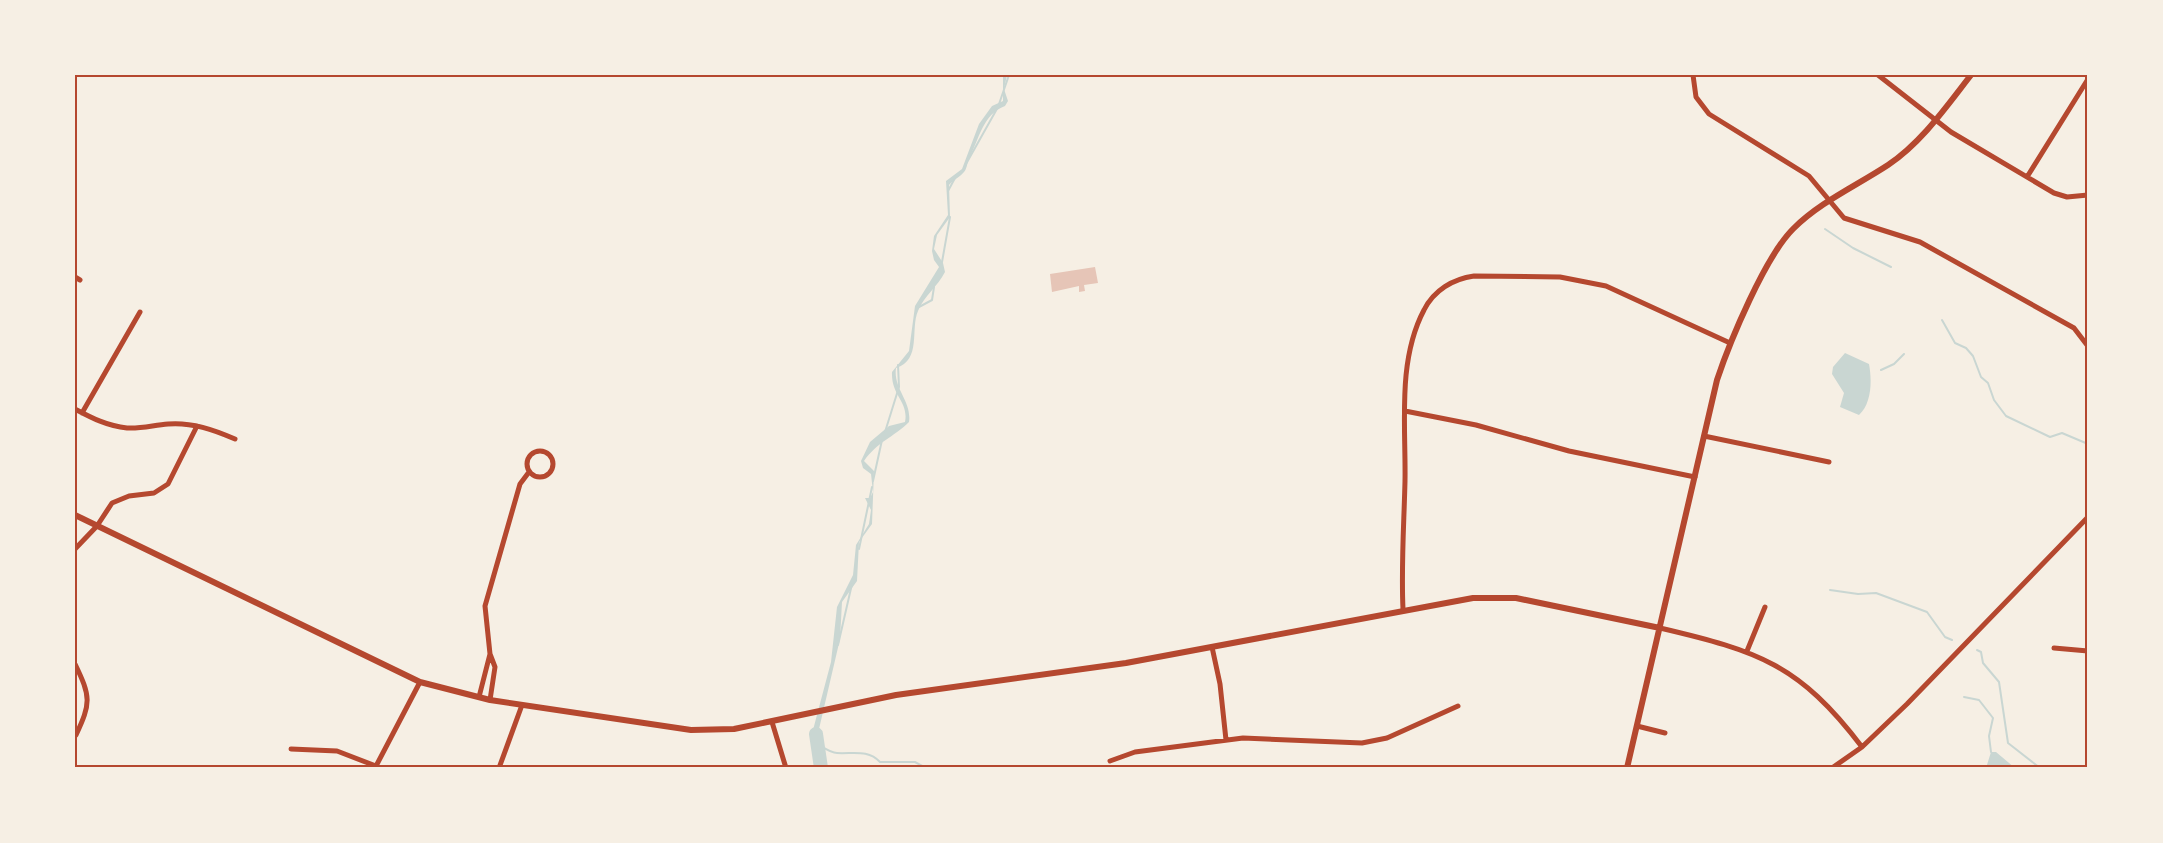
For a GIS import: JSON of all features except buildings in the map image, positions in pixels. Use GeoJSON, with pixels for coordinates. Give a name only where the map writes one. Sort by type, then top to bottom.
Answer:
{"type":"FeatureCollection","features":[{"type":"Feature","properties":{"kind":"street"},"geometry":{"type":"LineString","coordinates":[[1693,75],[1696,97],[1709,114],[1809,176],[1844,219],[1920,242],[2074,327],[2087,345]]}},
{"type":"Feature","properties":{"kind":"street"},"geometry":{"type":"LineString","coordinates":[[1878,75],[1936,121],[2027,177],[2060,195],[2088,195]]}},
{"type":"Feature","properties":{"kind":"street"},"geometry":{"type":"LineString","coordinates":[[1627,768],[1717,380],[1730,343],[1786,236],[1830,201],[1889,164],[1936,121],[1971,75]]}},
{"type":"Feature","properties":{"kind":"street"},"geometry":{"type":"LineString","coordinates":[[2027,177],[2088,79]]}},
{"type":"Feature","properties":{"kind":"street"},"geometry":{"type":"LineString","coordinates":[[1403,609],[1409,357],[1424,310],[1441,289],[1461,278],[1493,275],[1583,280],[1606,286],[1730,343]]}},
{"type":"Feature","properties":{"kind":"street"},"geometry":{"type":"LineString","coordinates":[[82,413],[140,312]]}},
{"type":"Feature","properties":{"kind":"street"},"geometry":{"type":"LineString","coordinates":[[75,409],[97,421],[128,428],[170,424],[198,426],[235,439]]}},
{"type":"Feature","properties":{"kind":"street"},"geometry":{"type":"LineString","coordinates":[[1406,411],[1476,426],[1569,451],[1695,477]]}},
{"type":"Feature","properties":{"kind":"street"},"geometry":{"type":"LineString","coordinates":[[75,549],[98,526],[112,503],[129,496],[154,493],[168,484],[198,426]]}},
{"type":"Feature","properties":{"kind":"street"},"geometry":{"type":"LineString","coordinates":[[1704,436],[1829,462]]}},
{"type":"Feature","properties":{"kind":"street"},"geometry":{"type":"LineString","coordinates":[[539,450],[551,456],[553,466],[548,475],[540,477],[529,472],[526,465],[531,454],[539,450]]}},
{"type":"Feature","properties":{"kind":"street"},"geometry":{"type":"LineString","coordinates":[[490,699],[495,666],[490,654],[485,606],[520,484],[529,472]]}},
{"type":"Feature","properties":{"kind":"street"},"geometry":{"type":"LineString","coordinates":[[75,515],[420,682],[478,697],[522,705],[691,730],[724,730],[918,692],[1072,672],[1403,609],[1473,598],[1506,597],[1660,628],[1747,651],[1779,667],[1807,685],[1834,711],[1862,747]]}},
{"type":"Feature","properties":{"kind":"street"},"geometry":{"type":"LineString","coordinates":[[1832,768],[1862,747],[2088,517]]}},
{"type":"Feature","properties":{"kind":"street"},"geometry":{"type":"LineString","coordinates":[[1747,651],[1765,607]]}},
{"type":"Feature","properties":{"kind":"street"},"geometry":{"type":"LineString","coordinates":[[1212,647],[1220,684],[1226,740]]}},
{"type":"Feature","properties":{"kind":"street"},"geometry":{"type":"LineString","coordinates":[[2054,648],[2088,651]]}},
{"type":"Feature","properties":{"kind":"street"},"geometry":{"type":"LineString","coordinates":[[478,697],[490,654]]}},
{"type":"Feature","properties":{"kind":"street"},"geometry":{"type":"LineString","coordinates":[[75,664],[84,684],[88,708],[76,735]]}},
{"type":"Feature","properties":{"kind":"street"},"geometry":{"type":"LineString","coordinates":[[291,749],[337,751],[375,767],[420,682]]}},
{"type":"Feature","properties":{"kind":"street"},"geometry":{"type":"LineString","coordinates":[[500,768],[522,705]]}},
{"type":"Feature","properties":{"kind":"street"},"geometry":{"type":"LineString","coordinates":[[1110,761],[1135,752],[1226,740],[1260,738],[1334,744],[1362,743],[1387,738],[1458,706]]}},
{"type":"Feature","properties":{"kind":"street"},"geometry":{"type":"LineString","coordinates":[[772,722],[786,768]]}},
{"type":"Feature","properties":{"kind":"street"},"geometry":{"type":"LineString","coordinates":[[1637,726],[1665,734]]}},
{"type":"Feature","properties":{"kind":"shaded area"},"geometry":{"type":"Polygon","coordinates":[[[1003,75],[1007,75],[1004,89],[1008,101],[987,121],[965,171],[949,185],[950,217],[937,235],[934,249],[943,263],[945,272],[918,311],[914,343],[909,358],[896,368],[897,382],[908,408],[909,422],[874,449],[864,461],[874,471],[872,524],[859,542],[857,581],[842,602],[840,639],[819,729],[820,768],[817,768],[813,730],[831,662],[837,607],[853,575],[856,545],[869,524],[871,510],[865,498],[870,498],[873,492],[871,474],[863,468],[861,461],[870,442],[889,426],[905,422],[905,409],[894,387],[892,372],[909,351],[915,306],[939,267],[932,251],[934,236],[948,215],[946,181],[962,169],[979,124],[992,106],[1003,101],[1003,75]]]}},
{"type":"Feature","properties":{"kind":"shaded area"},"geometry":{"type":"Polygon","coordinates":[[[1845,353],[1869,364],[1871,384],[1869,398],[1859,415],[1840,407],[1844,393],[1832,374],[1833,367],[1845,353]]]}},
{"type":"Feature","properties":{"kind":"shaded area"},"geometry":{"type":"Polygon","coordinates":[[[1991,752],[1996,752],[2015,768],[1986,768],[1991,752]]]}},
{"type":"Feature","properties":{"kind":"waterway"},"geometry":{"type":"LineString","coordinates":[[966,164],[998,107],[1009,75]]}},
{"type":"Feature","properties":{"kind":"waterway"},"geometry":{"type":"LineString","coordinates":[[948,191],[955,178]]}},
{"type":"Feature","properties":{"kind":"waterway"},"geometry":{"type":"LineString","coordinates":[[942,262],[950,217]]}},
{"type":"Feature","properties":{"kind":"waterway"},"geometry":{"type":"LineString","coordinates":[[1825,229],[1853,248],[1891,267]]}},
{"type":"Feature","properties":{"kind":"waterway"},"geometry":{"type":"LineString","coordinates":[[919,307],[932,300],[934,287]]}},
{"type":"Feature","properties":{"kind":"waterway"},"geometry":{"type":"LineString","coordinates":[[1942,320],[1955,343],[1966,348],[1973,356],[1981,377],[1988,383],[1994,400],[2006,416],[2050,437],[2062,433],[2088,444]]}},
{"type":"Feature","properties":{"kind":"waterway"},"geometry":{"type":"LineString","coordinates":[[1881,370],[1894,364],[1904,354]]}},
{"type":"Feature","properties":{"kind":"waterway"},"geometry":{"type":"LineString","coordinates":[[885,432],[899,387],[898,365]]}},
{"type":"Feature","properties":{"kind":"waterway"},"geometry":{"type":"LineString","coordinates":[[873,481],[882,440]]}},
{"type":"Feature","properties":{"kind":"waterway"},"geometry":{"type":"LineString","coordinates":[[859,549],[872,487]]}},
{"type":"Feature","properties":{"kind":"waterway"},"geometry":{"type":"LineString","coordinates":[[838,645],[852,584]]}},
{"type":"Feature","properties":{"kind":"waterway"},"geometry":{"type":"LineString","coordinates":[[1830,590],[1858,594],[1876,593],[1927,612],[1945,637],[1952,640]]}},
{"type":"Feature","properties":{"kind":"waterway"},"geometry":{"type":"LineString","coordinates":[[1977,650],[1981,652],[1983,663],[1999,682],[2008,743],[2040,768]]}},
{"type":"Feature","properties":{"kind":"waterway"},"geometry":{"type":"LineString","coordinates":[[1964,697],[1979,700],[1993,718],[1989,736],[1991,752]]}},
{"type":"Feature","properties":{"kind":"waterway"},"geometry":{"type":"LineString","coordinates":[[816,734],[821,768]]}},
{"type":"Feature","properties":{"kind":"waterway"},"geometry":{"type":"LineString","coordinates":[[819,745],[835,753],[860,753],[870,755],[880,762],[915,762],[926,768]]}}]}
